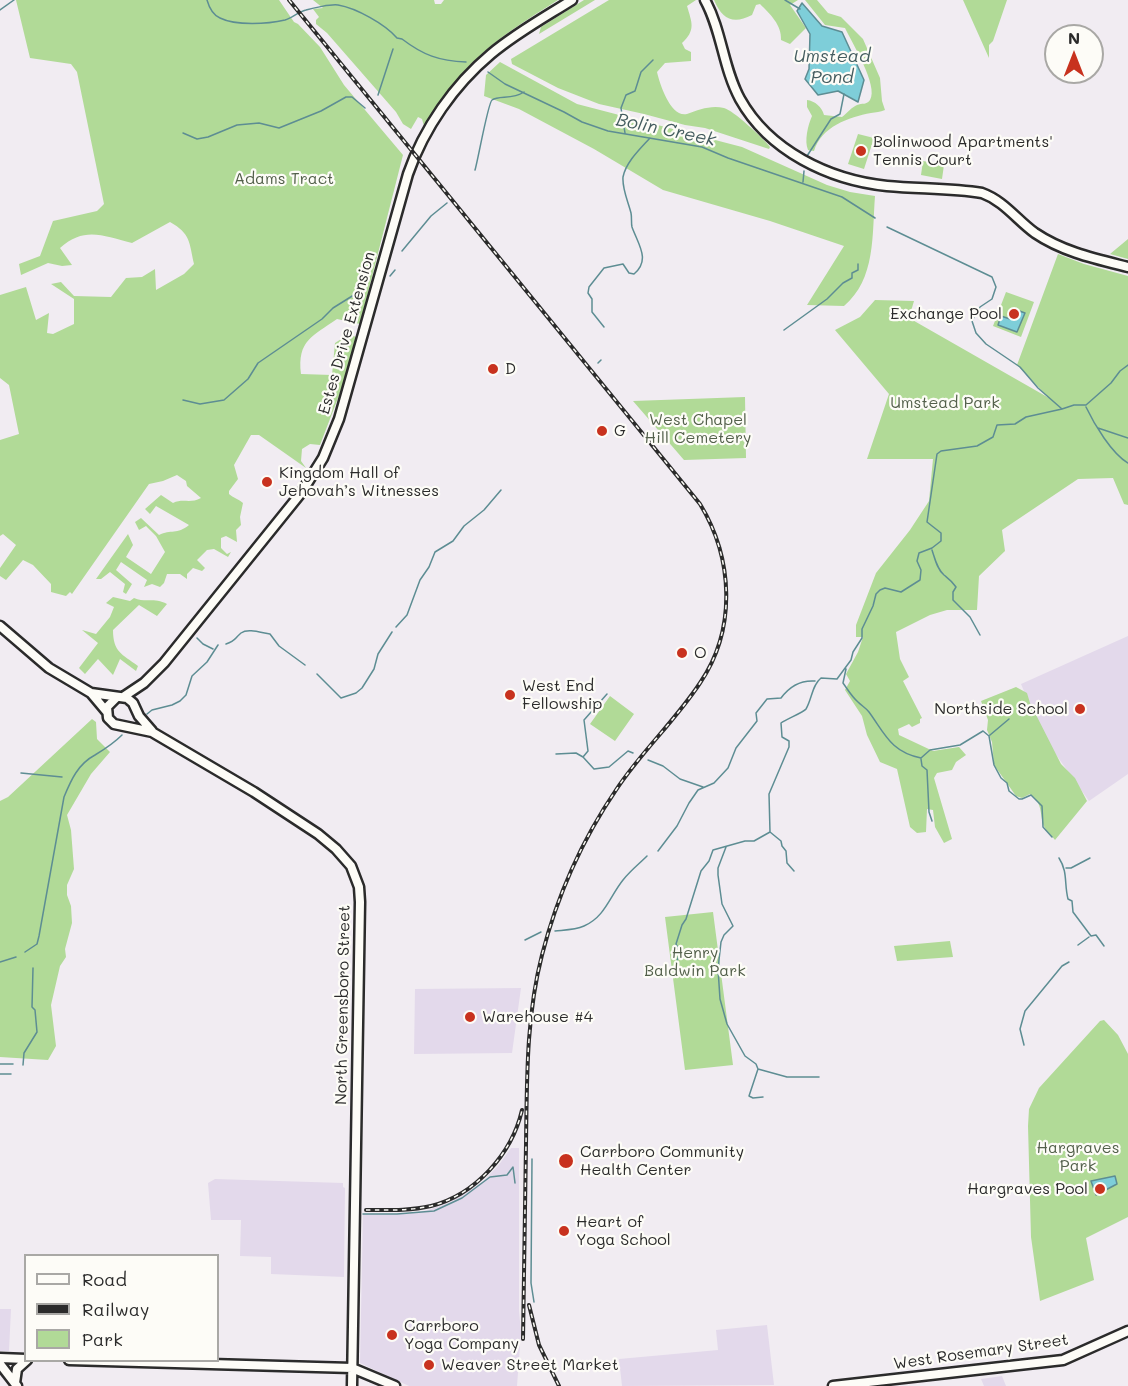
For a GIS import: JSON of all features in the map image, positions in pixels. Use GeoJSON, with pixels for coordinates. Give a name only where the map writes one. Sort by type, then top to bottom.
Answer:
{"type":"FeatureCollection","features":[{"type":"Feature","properties":{"kind":"main road","name":"Estes Drive Extension"},"geometry":{"type":"LineString","coordinates":[[120,697],[144,683],[164,663],[302,493],[323,458],[342,411],[408,174],[421,143],[437,116],[467,77],[491,54],[572,0]]}},
{"type":"Feature","properties":{"kind":"main road"},"geometry":{"type":"LineString","coordinates":[[705,0],[715,21],[728,70],[740,99],[760,127],[802,160],[835,174],[885,186],[982,194],[997,200],[1035,232],[1062,247],[1128,267]]}},
{"type":"Feature","properties":{"kind":"main road"},"geometry":{"type":"LineString","coordinates":[[0,626],[49,668],[91,693],[107,712]]}},
{"type":"Feature","properties":{"kind":"main road","name":"Estes Drive Extension"},"geometry":{"type":"LineString","coordinates":[[135,708],[144,683]]}},
{"type":"Feature","properties":{"kind":"main road"},"geometry":{"type":"LineString","coordinates":[[91,693],[120,697],[130,700],[135,708],[134,718],[125,725],[114,724],[108,718],[109,703],[120,697]]}},
{"type":"Feature","properties":{"kind":"main road","name":"North Greensboro Street"},"geometry":{"type":"LineString","coordinates":[[135,708],[152,732]]}},
{"type":"Feature","properties":{"kind":"main road","name":"North Greensboro Street"},"geometry":{"type":"LineString","coordinates":[[125,725],[152,732],[252,791],[318,834],[351,866],[359,887],[352,1386]]}},
{"type":"Feature","properties":{"kind":"main road","name":"West Rosemary Street"},"geometry":{"type":"LineString","coordinates":[[833,1386],[895,1383],[1063,1360],[1128,1331]]}},
{"type":"Feature","properties":{"kind":"main road"},"geometry":{"type":"LineString","coordinates":[[0,1358],[24,1360]]}},
{"type":"Feature","properties":{"kind":"main road"},"geometry":{"type":"LineString","coordinates":[[16,1384],[17,1369],[24,1362]]}},
{"type":"Feature","properties":{"kind":"main road"},"geometry":{"type":"LineString","coordinates":[[140,1362],[352,1368],[395,1386]]}},
{"type":"Feature","properties":{"kind":"main road"},"geometry":{"type":"LineString","coordinates":[[0,1364],[16,1384]]}},
{"type":"Feature","properties":{"kind":"shaded area","name":"Northside School"},"geometry":{"type":"Polygon","coordinates":[[[1128,636],[1128,774],[1089,801],[1042,735],[1021,684],[1128,636]]]}},
{"type":"Feature","properties":{"kind":"shaded area"},"geometry":{"type":"Polygon","coordinates":[[[521,988],[512,1053],[414,1054],[415,989],[521,988]]]}},
{"type":"Feature","properties":{"kind":"shaded area"},"geometry":{"type":"Polygon","coordinates":[[[511,1148],[519,1148],[521,1332],[517,1386],[409,1386],[360,1363],[363,1214],[408,1214],[448,1203],[483,1181],[511,1148]]]}},
{"type":"Feature","properties":{"kind":"shaded area"},"geometry":{"type":"Polygon","coordinates":[[[215,1179],[343,1183],[345,1188],[344,1277],[271,1274],[271,1257],[240,1256],[241,1220],[211,1220],[208,1183],[215,1179]]]}},
{"type":"Feature","properties":{"kind":"shaded area"},"geometry":{"type":"Polygon","coordinates":[[[0,1309],[11,1309],[9,1351],[0,1351],[0,1309]]]}},
{"type":"Feature","properties":{"kind":"shaded area"},"geometry":{"type":"Polygon","coordinates":[[[767,1325],[774,1385],[622,1386],[619,1359],[718,1350],[716,1330],[767,1325]]]}},
{"type":"Feature","properties":{"kind":"shaded area"},"geometry":{"type":"Polygon","coordinates":[[[1002,1376],[1006,1386],[984,1386],[981,1379],[1002,1376]]]}},
{"type":"Feature","properties":{"kind":"green space","name":"Adams Tract"},"geometry":{"type":"Polygon","coordinates":[[[16,0],[279,0],[294,22],[320,47],[344,85],[403,155],[360,324],[337,319],[314,335],[304,346],[300,363],[301,374],[332,375],[335,343],[349,334],[356,337],[343,385],[320,445],[310,444],[302,449],[301,461],[306,468],[259,435],[251,435],[234,465],[238,479],[229,491],[229,494],[243,503],[241,525],[236,530],[237,542],[226,536],[221,538],[221,548],[227,554],[231,552],[228,557],[214,549],[207,550],[197,560],[205,568],[202,571],[193,568],[187,574],[187,579],[180,574],[167,574],[160,587],[152,584],[144,587],[147,580],[121,562],[116,570],[132,584],[126,594],[123,592],[125,584],[110,572],[101,579],[96,579],[128,534],[133,545],[126,557],[151,574],[165,552],[156,536],[146,526],[139,530],[135,522],[141,518],[159,535],[181,530],[189,525],[156,506],[150,514],[145,509],[161,495],[173,503],[201,498],[187,486],[186,481],[177,475],[149,484],[72,594],[70,592],[66,596],[51,592],[51,584],[33,565],[23,560],[6,580],[0,576],[0,568],[16,545],[3,534],[0,536],[0,440],[19,434],[9,385],[0,378],[0,295],[26,287],[36,320],[49,313],[47,333],[53,334],[74,324],[74,299],[51,284],[61,282],[74,296],[111,297],[126,278],[142,277],[155,269],[156,290],[184,274],[194,264],[186,235],[170,222],[132,243],[94,235],[78,237],[60,248],[72,265],[62,266],[48,263],[21,275],[19,264],[40,256],[53,221],[97,211],[104,204],[77,72],[71,64],[30,58],[16,0]]]}},
{"type":"Feature","properties":{"kind":"green space"},"geometry":{"type":"Polygon","coordinates":[[[313,0],[434,0],[435,4],[441,4],[444,0],[558,0],[492,45],[452,85],[424,126],[422,119],[418,117],[411,129],[403,124],[396,112],[327,33],[316,24],[319,17],[313,9],[323,8],[313,0]]]}},
{"type":"Feature","properties":{"kind":"green space"},"geometry":{"type":"Polygon","coordinates":[[[584,0],[595,0],[539,34],[541,27],[584,0]]]}},
{"type":"Feature","properties":{"kind":"green space"},"geometry":{"type":"Polygon","coordinates":[[[609,0],[696,0],[687,6],[692,26],[682,43],[685,49],[691,52],[691,61],[665,63],[657,72],[667,99],[671,106],[681,114],[705,108],[724,108],[755,131],[770,147],[769,149],[705,128],[599,104],[558,88],[512,64],[511,59],[609,0]]]}},
{"type":"Feature","properties":{"kind":"green space"},"geometry":{"type":"Polygon","coordinates":[[[714,0],[798,0],[790,5],[806,28],[790,44],[781,40],[780,29],[760,4],[756,5],[752,15],[734,20],[721,12],[714,0]]]}},
{"type":"Feature","properties":{"kind":"green space"},"geometry":{"type":"Polygon","coordinates":[[[805,0],[817,0],[828,13],[841,17],[863,39],[880,78],[885,110],[854,117],[837,124],[823,136],[814,151],[808,150],[806,142],[812,116],[807,107],[807,100],[818,105],[824,115],[842,117],[855,106],[869,102],[872,93],[868,74],[845,28],[825,25],[805,0]]]}},
{"type":"Feature","properties":{"kind":"green space"},"geometry":{"type":"Polygon","coordinates":[[[963,0],[1007,0],[993,41],[989,45],[989,58],[963,0]]]}},
{"type":"Feature","properties":{"kind":"green space"},"geometry":{"type":"Polygon","coordinates":[[[500,62],[577,104],[742,147],[827,185],[875,196],[870,255],[862,283],[844,306],[807,305],[844,246],[770,221],[663,190],[594,149],[519,109],[484,96],[486,75],[500,62]]]}},
{"type":"Feature","properties":{"kind":"green space","name":"Bolinwood Apartments' Tennis Court"},"geometry":{"type":"Polygon","coordinates":[[[858,134],[874,138],[864,169],[848,164],[858,134]]]}},
{"type":"Feature","properties":{"kind":"green space"},"geometry":{"type":"Polygon","coordinates":[[[923,161],[944,165],[942,179],[921,175],[923,161]]]}},
{"type":"Feature","properties":{"kind":"green space"},"geometry":{"type":"Polygon","coordinates":[[[1128,239],[1128,259],[1110,254],[1128,239]]]}},
{"type":"Feature","properties":{"kind":"green space","name":"Umstead Park"},"geometry":{"type":"Polygon","coordinates":[[[1058,254],[1128,276],[1128,505],[1124,504],[1113,478],[1078,479],[1002,530],[1005,551],[979,576],[977,610],[947,610],[930,615],[896,632],[900,659],[909,677],[903,681],[922,718],[920,723],[912,727],[909,724],[898,729],[899,735],[933,751],[959,747],[966,755],[956,762],[952,770],[937,773],[934,778],[952,839],[944,843],[935,827],[933,810],[927,809],[926,832],[917,833],[910,827],[897,769],[880,762],[867,735],[862,716],[845,690],[850,681],[846,674],[863,637],[856,637],[856,625],[876,573],[910,530],[929,501],[933,459],[867,459],[889,394],[835,330],[860,317],[875,300],[914,301],[909,318],[1049,398],[1017,365],[1058,254]]]}},
{"type":"Feature","properties":{"kind":"green space","name":"Exchange Pool"},"geometry":{"type":"Polygon","coordinates":[[[1006,292],[1034,302],[1021,337],[993,326],[1006,292]]]}},
{"type":"Feature","properties":{"kind":"green space","name":"West Chapel Hill Cemetery"},"geometry":{"type":"Polygon","coordinates":[[[745,397],[746,458],[684,460],[633,401],[745,397]]]}},
{"type":"Feature","properties":{"kind":"green space"},"geometry":{"type":"Polygon","coordinates":[[[113,597],[130,601],[134,598],[158,601],[167,604],[157,616],[139,605],[113,630],[117,648],[138,666],[136,671],[120,659],[113,675],[98,659],[85,674],[79,668],[98,643],[82,630],[96,634],[110,617],[114,607],[106,603],[113,597]]]}},
{"type":"Feature","properties":{"kind":"green space"},"geometry":{"type":"Polygon","coordinates":[[[1016,687],[1027,693],[1061,764],[1075,778],[1087,801],[1055,840],[1044,826],[1037,801],[1030,794],[1022,798],[1016,796],[994,765],[992,742],[987,730],[988,720],[981,701],[1016,687]]]}},
{"type":"Feature","properties":{"kind":"green space"},"geometry":{"type":"Polygon","coordinates":[[[610,696],[634,714],[615,741],[590,724],[610,696]]]}},
{"type":"Feature","properties":{"kind":"green space"},"geometry":{"type":"Polygon","coordinates":[[[92,719],[96,722],[97,739],[110,752],[91,774],[67,815],[71,830],[74,869],[67,885],[72,923],[65,949],[66,957],[60,966],[51,1005],[56,1046],[48,1060],[0,1057],[0,801],[8,797],[92,719]]]}},
{"type":"Feature","properties":{"kind":"green space","name":"Henry Baldwin Park"},"geometry":{"type":"Polygon","coordinates":[[[713,912],[733,1065],[685,1070],[665,917],[713,912]]]}},
{"type":"Feature","properties":{"kind":"green space"},"geometry":{"type":"Polygon","coordinates":[[[950,941],[953,957],[897,961],[894,946],[950,941]]]}},
{"type":"Feature","properties":{"kind":"green space","name":"Hargraves Park"},"geometry":{"type":"Polygon","coordinates":[[[1104,1020],[1118,1035],[1128,1054],[1128,1217],[1086,1238],[1094,1280],[1040,1301],[1031,1237],[1029,1109],[1039,1088],[1100,1021],[1104,1020]]]}},
{"type":"Feature","properties":{"kind":"water","name":"Umstead Pond"},"geometry":{"type":"Polygon","coordinates":[[[802,3],[822,26],[842,32],[864,80],[858,102],[838,91],[818,95],[805,79],[809,69],[810,34],[797,11],[802,3]]]}},
{"type":"Feature","properties":{"kind":"water"},"geometry":{"type":"Polygon","coordinates":[[[1014,309],[1025,313],[1017,332],[998,325],[1001,316],[1010,319],[1014,309]]]}},
{"type":"Feature","properties":{"kind":"water","name":"Hargraves Pool"},"geometry":{"type":"Polygon","coordinates":[[[1115,1176],[1117,1184],[1096,1195],[1091,1181],[1115,1176]]]}},
{"type":"Feature","properties":{"kind":"waterway"},"geometry":{"type":"LineString","coordinates":[[0,10],[14,0]]}},
{"type":"Feature","properties":{"kind":"waterway","name":"Bolin Creek"},"geometry":{"type":"LineString","coordinates":[[207,0],[218,17],[243,23],[285,20],[313,8],[338,5],[370,17],[397,38],[424,53],[439,59],[466,62]]}},
{"type":"Feature","properties":{"kind":"waterway"},"geometry":{"type":"LineString","coordinates":[[785,0],[800,9]]}},
{"type":"Feature","properties":{"kind":"waterway"},"geometry":{"type":"LineString","coordinates":[[378,95],[393,49]]}},
{"type":"Feature","properties":{"kind":"waterway"},"geometry":{"type":"LineString","coordinates":[[625,133],[621,108],[626,95],[635,91],[641,72],[653,60]]}},
{"type":"Feature","properties":{"kind":"waterway","name":"Bolin Creek"},"geometry":{"type":"LineString","coordinates":[[488,72],[505,84],[582,122],[608,131],[702,147],[842,197],[875,218]]}},
{"type":"Feature","properties":{"kind":"waterway"},"geometry":{"type":"LineString","coordinates":[[475,170],[490,103],[498,98],[515,96],[524,92]]}},
{"type":"Feature","properties":{"kind":"waterway"},"geometry":{"type":"LineString","coordinates":[[807,156],[831,119],[840,114],[844,94]]}},
{"type":"Feature","properties":{"kind":"waterway"},"geometry":{"type":"LineString","coordinates":[[183,133],[197,139],[237,125],[259,123],[279,128],[321,111],[346,97],[352,97],[365,108]]}},
{"type":"Feature","properties":{"kind":"waterway"},"geometry":{"type":"LineString","coordinates":[[604,327],[592,312],[589,287],[604,268],[623,264],[629,273],[634,274],[642,263],[642,252],[632,227],[623,177],[630,161],[650,138]]}},
{"type":"Feature","properties":{"kind":"waterway"},"geometry":{"type":"LineString","coordinates":[[803,182],[804,171]]}},
{"type":"Feature","properties":{"kind":"waterway"},"geometry":{"type":"LineString","coordinates":[[402,251],[431,216],[447,203]]}},
{"type":"Feature","properties":{"kind":"waterway","name":"Bolin Creek"},"geometry":{"type":"LineString","coordinates":[[887,227],[992,277],[996,287],[992,299],[980,307],[972,321],[976,333],[986,344],[1020,367],[1038,388],[1062,409],[1074,405],[1086,405],[1128,365]]}},
{"type":"Feature","properties":{"kind":"waterway"},"geometry":{"type":"LineString","coordinates":[[784,330],[852,278],[852,273],[858,270],[858,264]]}},
{"type":"Feature","properties":{"kind":"waterway"},"geometry":{"type":"LineString","coordinates":[[390,276],[395,270]]}},
{"type":"Feature","properties":{"kind":"waterway"},"geometry":{"type":"LineString","coordinates":[[183,400],[200,404],[224,400],[248,379],[258,363],[322,319],[333,308],[365,288]]}},
{"type":"Feature","properties":{"kind":"waterway"},"geometry":{"type":"LineString","coordinates":[[598,363],[601,360]]}},
{"type":"Feature","properties":{"kind":"waterway"},"geometry":{"type":"LineString","coordinates":[[1086,407],[1110,446],[1128,463]]}},
{"type":"Feature","properties":{"kind":"waterway"},"geometry":{"type":"LineString","coordinates":[[675,965],[679,954],[676,944],[682,925],[701,871],[709,861],[713,850],[745,841],[754,841],[770,832],[769,794],[789,747],[789,741],[782,737],[781,723],[806,709],[816,684],[821,678],[837,679],[851,660],[862,638],[862,629],[876,594],[885,588],[901,592],[920,580],[921,570],[917,561],[919,553],[932,548],[941,541],[941,533],[927,522],[937,454],[941,451],[977,446],[993,437],[997,425],[1015,424],[1026,417],[1062,409]]}},
{"type":"Feature","properties":{"kind":"waterway"},"geometry":{"type":"LineString","coordinates":[[1098,428],[1128,438]]}},
{"type":"Feature","properties":{"kind":"waterway"},"geometry":{"type":"LineString","coordinates":[[396,627],[407,615],[420,580],[435,552],[453,541],[464,526],[484,510],[501,490]]}},
{"type":"Feature","properties":{"kind":"waterway"},"geometry":{"type":"LineString","coordinates":[[932,550],[936,564],[956,587],[953,600],[970,617],[980,635]]}},
{"type":"Feature","properties":{"kind":"waterway"},"geometry":{"type":"LineString","coordinates":[[226,644],[244,632],[270,634],[279,646],[305,665]]}},
{"type":"Feature","properties":{"kind":"waterway"},"geometry":{"type":"LineString","coordinates":[[317,674],[341,698],[356,693],[374,669],[378,654],[392,632]]}},
{"type":"Feature","properties":{"kind":"waterway"},"geometry":{"type":"LineString","coordinates":[[197,638],[213,649]]}},
{"type":"Feature","properties":{"kind":"waterway"},"geometry":{"type":"LineString","coordinates":[[147,714],[152,710],[180,701],[186,695],[192,676],[207,662],[218,645]]}},
{"type":"Feature","properties":{"kind":"waterway"},"geometry":{"type":"LineString","coordinates":[[846,669],[843,683],[890,741],[902,751],[921,758],[930,750],[960,745],[983,731],[989,736],[994,765],[1001,778],[1007,783],[1009,791],[1019,799],[1031,795],[1042,806],[1043,827],[1052,837]]}},
{"type":"Feature","properties":{"kind":"waterway"},"geometry":{"type":"LineString","coordinates":[[658,851],[677,826],[698,790],[714,783],[728,768],[736,748],[757,721],[756,713],[767,699],[781,698],[796,685],[815,681]]}},
{"type":"Feature","properties":{"kind":"waterway"},"geometry":{"type":"LineString","coordinates":[[583,757],[588,751],[584,720],[607,694]]}},
{"type":"Feature","properties":{"kind":"waterway"},"geometry":{"type":"LineString","coordinates":[[990,735],[1009,719]]}},
{"type":"Feature","properties":{"kind":"waterway"},"geometry":{"type":"LineString","coordinates":[[25,952],[37,944],[64,797],[76,773],[84,763],[122,735]]}},
{"type":"Feature","properties":{"kind":"waterway"},"geometry":{"type":"LineString","coordinates":[[556,754],[576,753],[594,769],[609,767],[628,751],[633,753]]}},
{"type":"Feature","properties":{"kind":"waterway"},"geometry":{"type":"LineString","coordinates":[[921,759],[922,766],[927,770],[929,812],[932,821]]}},
{"type":"Feature","properties":{"kind":"waterway"},"geometry":{"type":"LineString","coordinates":[[648,760],[663,766],[680,779],[703,787]]}},
{"type":"Feature","properties":{"kind":"waterway"},"geometry":{"type":"LineString","coordinates":[[21,773],[62,777]]}},
{"type":"Feature","properties":{"kind":"waterway"},"geometry":{"type":"LineString","coordinates":[[770,832],[781,841],[786,851],[787,863],[794,871]]}},
{"type":"Feature","properties":{"kind":"waterway"},"geometry":{"type":"LineString","coordinates":[[726,847],[718,868],[718,875],[722,904],[733,926],[721,942],[718,969],[720,999],[727,1024],[745,1056],[756,1064],[758,1069],[787,1077],[819,1077]]}},
{"type":"Feature","properties":{"kind":"waterway"},"geometry":{"type":"LineString","coordinates":[[555,931],[570,930],[591,922],[606,906],[623,880],[647,856]]}},
{"type":"Feature","properties":{"kind":"waterway"},"geometry":{"type":"LineString","coordinates":[[1059,858],[1064,868],[1068,899],[1072,901],[1073,912],[1091,936],[1096,935],[1104,946]]}},
{"type":"Feature","properties":{"kind":"waterway"},"geometry":{"type":"LineString","coordinates":[[1066,868],[1071,868],[1090,858]]}},
{"type":"Feature","properties":{"kind":"waterway"},"geometry":{"type":"LineString","coordinates":[[525,940],[541,932]]}},
{"type":"Feature","properties":{"kind":"waterway"},"geometry":{"type":"LineString","coordinates":[[1078,945],[1089,937]]}},
{"type":"Feature","properties":{"kind":"waterway"},"geometry":{"type":"LineString","coordinates":[[0,962],[16,957]]}},
{"type":"Feature","properties":{"kind":"waterway"},"geometry":{"type":"LineString","coordinates":[[1024,1045],[1020,1029],[1025,1011],[1062,966],[1069,962]]}},
{"type":"Feature","properties":{"kind":"waterway"},"geometry":{"type":"LineString","coordinates":[[23,1065],[24,1053],[37,1032],[35,1010],[32,1007],[33,968]]}},
{"type":"Feature","properties":{"kind":"waterway"},"geometry":{"type":"LineString","coordinates":[[0,1064],[13,1064]]}},
{"type":"Feature","properties":{"kind":"waterway"},"geometry":{"type":"LineString","coordinates":[[758,1069],[749,1096],[763,1097]]}},
{"type":"Feature","properties":{"kind":"waterway"},"geometry":{"type":"LineString","coordinates":[[0,1074],[11,1074]]}},
{"type":"Feature","properties":{"kind":"waterway"},"geometry":{"type":"LineString","coordinates":[[532,1159],[531,1283],[534,1302]]}},
{"type":"Feature","properties":{"kind":"waterway"},"geometry":{"type":"LineString","coordinates":[[363,1214],[434,1211],[462,1198],[490,1177],[507,1175],[513,1167],[515,1183]]}},
{"type":"Feature","properties":{"kind":"railway"},"geometry":{"type":"LineString","coordinates":[[289,0],[700,504],[711,525],[724,570],[725,617],[712,662],[690,697],[626,776],[592,829],[563,890],[542,955],[533,1002],[528,1049],[523,1339]]}},
{"type":"Feature","properties":{"kind":"railway"},"geometry":{"type":"LineString","coordinates":[[366,1210],[423,1208],[447,1201],[462,1193],[489,1170],[500,1157],[510,1142],[522,1110]]}},
{"type":"Feature","properties":{"kind":"railway"},"geometry":{"type":"LineString","coordinates":[[529,1305],[539,1345],[559,1386]]}},
{"type":"Feature","properties":{"kind":"place","name":"Bolinwood Apartments' Tennis Court"},"geometry":{"type":"Point","coordinates":[861,151]}},
{"type":"Feature","properties":{"kind":"place","name":"Exchange Pool"},"geometry":{"type":"Point","coordinates":[1014,314]}},
{"type":"Feature","properties":{"kind":"place","name":"D"},"geometry":{"type":"Point","coordinates":[493,369]}},
{"type":"Feature","properties":{"kind":"place","name":"G"},"geometry":{"type":"Point","coordinates":[602,431]}},
{"type":"Feature","properties":{"kind":"place","name":"Kingdom Hall of Jehovah’s Witnesses"},"geometry":{"type":"Point","coordinates":[267,482]}},
{"type":"Feature","properties":{"kind":"place","name":"O"},"geometry":{"type":"Point","coordinates":[682,653]}},
{"type":"Feature","properties":{"kind":"place","name":"West End Fellowship"},"geometry":{"type":"Point","coordinates":[510,695]}},
{"type":"Feature","properties":{"kind":"place","name":"Northside School"},"geometry":{"type":"Point","coordinates":[1080,709]}},
{"type":"Feature","properties":{"kind":"place","name":"Warehouse #4"},"geometry":{"type":"Point","coordinates":[470,1017]}},
{"type":"Feature","properties":{"kind":"place","name":"Carrboro Community Health Center"},"geometry":{"type":"Point","coordinates":[566,1161]}},
{"type":"Feature","properties":{"kind":"place","name":"Hargraves Pool"},"geometry":{"type":"Point","coordinates":[1100,1189]}},
{"type":"Feature","properties":{"kind":"place","name":"Heart of Yoga School"},"geometry":{"type":"Point","coordinates":[564,1231]}},
{"type":"Feature","properties":{"kind":"place","name":"Carrboro Yoga Company"},"geometry":{"type":"Point","coordinates":[392,1335]}},
{"type":"Feature","properties":{"kind":"place","name":"Weaver Street Market"},"geometry":{"type":"Point","coordinates":[429,1365]}}]}
